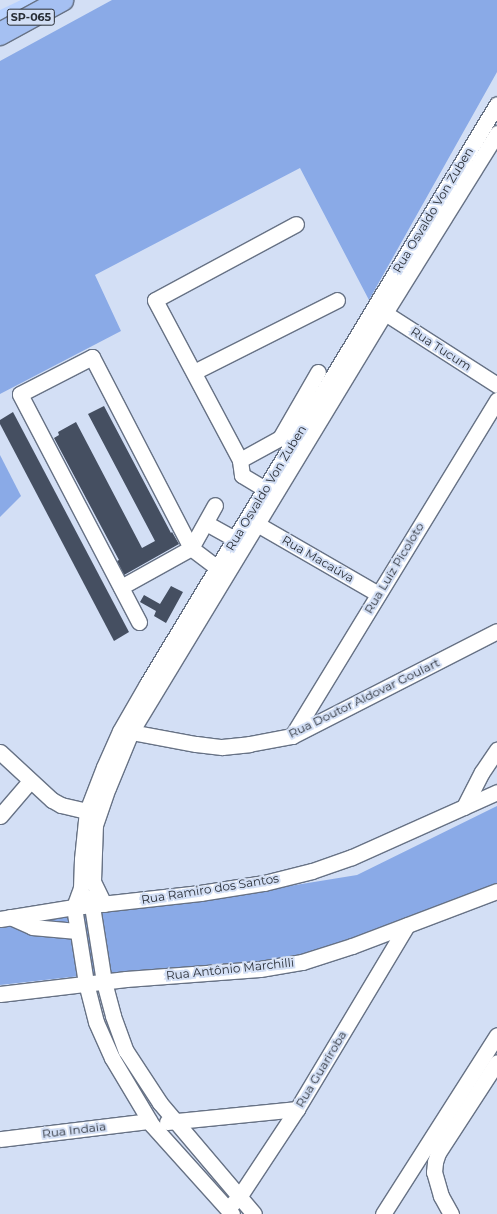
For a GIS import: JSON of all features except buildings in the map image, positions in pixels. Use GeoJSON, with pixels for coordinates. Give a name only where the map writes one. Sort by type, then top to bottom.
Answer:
{"type":"FeatureCollection","features":[{"type":"Feature","properties":{"kind":"highway","name":"SP-065"},"geometry":{"type":"LineString","coordinates":[[0,34],[62,0]]}},
{"type":"Feature","properties":{"kind":"street","name":"Rua Osvaldo Von Zuben"},"geometry":{"type":"LineString","coordinates":[[74,907],[82,888],[82,859],[87,811],[104,767],[120,732],[497,104]]}},
{"type":"Feature","properties":{"kind":"street","name":"Rua Osvaldo Von Zuben"},"geometry":{"type":"LineString","coordinates":[[254,1214],[160,1104],[126,1051],[113,1016],[104,982],[98,905],[93,881],[95,825],[108,788],[131,732],[385,313],[497,133]]}},
{"type":"Feature","properties":{"kind":"street"},"geometry":{"type":"LineString","coordinates":[[265,490],[242,474],[240,460],[155,300],[296,224]]}},
{"type":"Feature","properties":{"kind":"street"},"geometry":{"type":"LineString","coordinates":[[194,372],[337,300]]}},
{"type":"Feature","properties":{"kind":"street","name":"Rua Tucum"},"geometry":{"type":"LineString","coordinates":[[385,313],[497,385]]}},
{"type":"Feature","properties":{"kind":"street"},"geometry":{"type":"LineString","coordinates":[[139,622],[20,394],[92,357],[192,548],[218,568]]}},
{"type":"Feature","properties":{"kind":"street"},"geometry":{"type":"LineString","coordinates":[[240,460],[280,438],[318,372]]}},
{"type":"Feature","properties":{"kind":"street","name":"Rua Luíz Picoloto"},"geometry":{"type":"LineString","coordinates":[[292,736],[497,400]]}},
{"type":"Feature","properties":{"kind":"street"},"geometry":{"type":"LineString","coordinates":[[121,587],[192,548],[215,505]]}},
{"type":"Feature","properties":{"kind":"street"},"geometry":{"type":"LineString","coordinates":[[206,523],[235,540]]}},
{"type":"Feature","properties":{"kind":"street","name":"Rua Macaúva"},"geometry":{"type":"LineString","coordinates":[[257,524],[378,594]]}},
{"type":"Feature","properties":{"kind":"street","name":"Rua Doutor Aldovar Goulart"},"geometry":{"type":"LineString","coordinates":[[131,732],[196,744],[222,747],[249,744],[292,736],[497,631]]}},
{"type":"Feature","properties":{"kind":"street"},"geometry":{"type":"LineString","coordinates":[[464,807],[482,772],[497,750]]}},
{"type":"Feature","properties":{"kind":"street"},"geometry":{"type":"LineString","coordinates":[[0,752],[30,781],[61,805],[87,811]]}},
{"type":"Feature","properties":{"kind":"street"},"geometry":{"type":"LineString","coordinates":[[482,772],[495,792]]}},
{"type":"Feature","properties":{"kind":"street"},"geometry":{"type":"LineString","coordinates":[[0,816],[30,781]]}},
{"type":"Feature","properties":{"kind":"street","name":"Rua Ramiro dos Santos"},"geometry":{"type":"LineString","coordinates":[[3,915],[200,893],[264,883],[312,871],[352,857],[495,792]]}},
{"type":"Feature","properties":{"kind":"street","name":"Rua Osvaldo Von Zuben"},"geometry":{"type":"LineString","coordinates":[[82,888],[98,905]]}},
{"type":"Feature","properties":{"kind":"street","name":"Rua Antônio Marchilli"},"geometry":{"type":"LineString","coordinates":[[0,994],[86,983],[260,969],[302,962],[497,892]]}},
{"type":"Feature","properties":{"kind":"street"},"geometry":{"type":"LineString","coordinates":[[74,907],[86,983],[96,1022],[112,1058],[150,1123],[230,1211]]}},
{"type":"Feature","properties":{"kind":"street"},"geometry":{"type":"LineString","coordinates":[[3,915],[32,927],[78,931]]}},
{"type":"Feature","properties":{"kind":"street","name":"Rua Guariroba"},"geometry":{"type":"LineString","coordinates":[[230,1211],[297,1109],[407,925]]}},
{"type":"Feature","properties":{"kind":"street"},"geometry":{"type":"LineString","coordinates":[[383,1214],[497,1035]]}},
{"type":"Feature","properties":{"kind":"street"},"geometry":{"type":"LineString","coordinates":[[451,1214],[441,1196],[434,1172],[435,1162],[438,1153],[497,1062]]}},
{"type":"Feature","properties":{"kind":"street","name":"Rua Indaia"},"geometry":{"type":"LineString","coordinates":[[0,1139],[174,1120],[297,1109]]}},
{"type":"Feature","properties":{"kind":"shaded area"},"geometry":{"type":"Polygon","coordinates":[[[21,0],[41,0],[0,22],[0,10],[21,0]]]}},
{"type":"Feature","properties":{"kind":"shaded area"},"geometry":{"type":"Polygon","coordinates":[[[112,0],[497,0],[497,72],[369,300],[300,168],[95,275],[121,331],[0,394],[0,61],[112,0]]]}},
{"type":"Feature","properties":{"kind":"shaded area"},"geometry":{"type":"Polygon","coordinates":[[[0,455],[21,496],[0,517],[0,455]]]}},
{"type":"Feature","properties":{"kind":"shaded area"},"geometry":{"type":"Polygon","coordinates":[[[497,806],[497,887],[301,958],[242,966],[80,976],[0,985],[0,925],[240,894],[357,875],[497,806]]]}}]}
